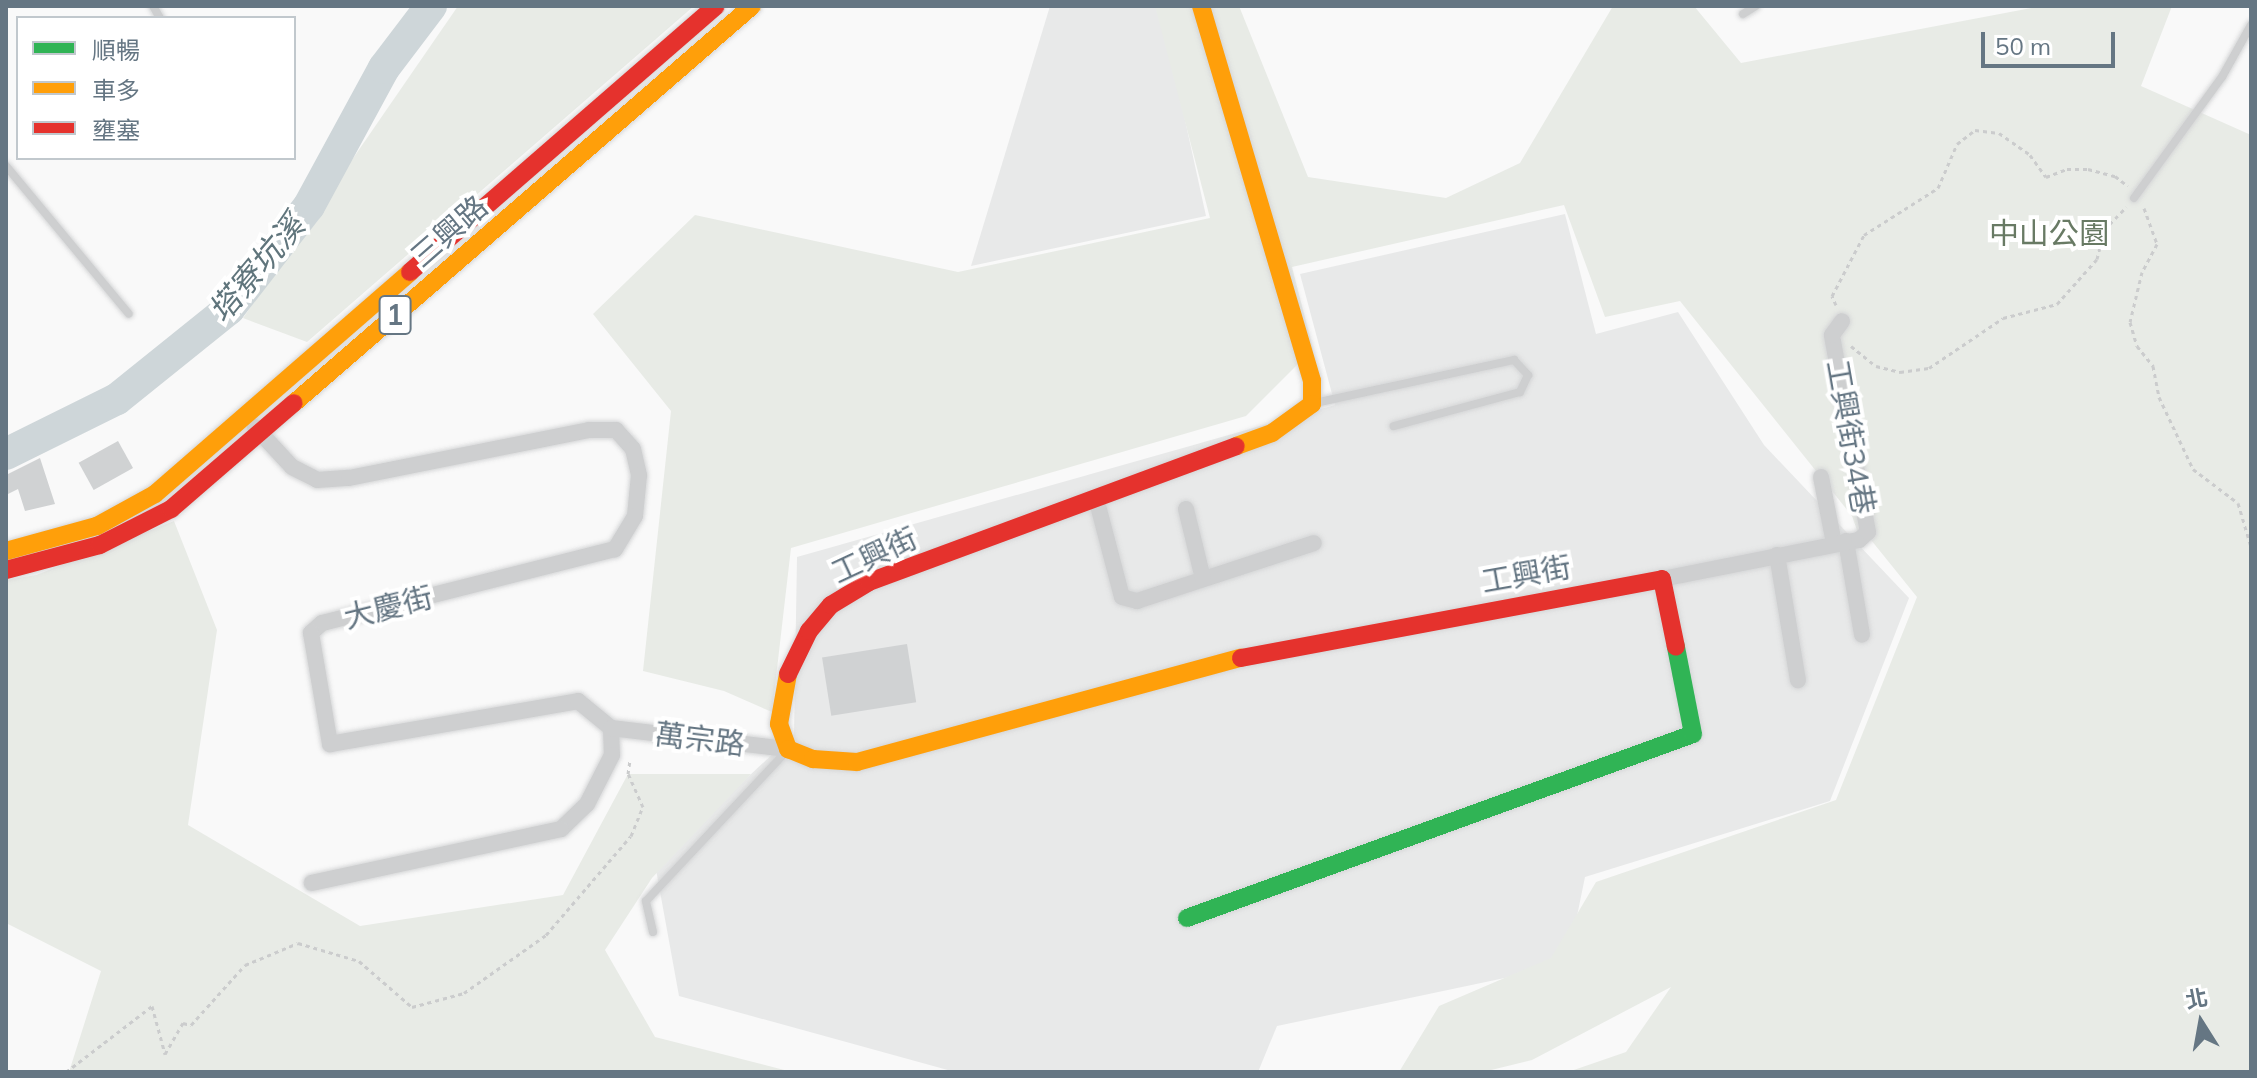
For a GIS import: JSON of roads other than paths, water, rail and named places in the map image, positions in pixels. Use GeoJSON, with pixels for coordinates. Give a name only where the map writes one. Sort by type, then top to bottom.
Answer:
{"type":"FeatureCollection","features":[{"type":"Feature","properties":{"kind":"street","name":"三興路"},"geometry":{"type":"LineString","coordinates":[[6,551],[97,526],[155,494],[716,6]]}},
{"type":"Feature","properties":{"kind":"street","name":"三興路"},"geometry":{"type":"LineString","coordinates":[[6,570],[100,545],[171,509],[752,6]]}},
{"type":"Feature","properties":{"kind":"street"},"geometry":{"type":"LineString","coordinates":[[1201,6],[1312,381],[1312,404]]}},
{"type":"Feature","properties":{"kind":"street","name":"工興街34巷"},"geometry":{"type":"LineString","coordinates":[[1840,542],[1859,540],[1868,532],[1832,335],[1842,321]]}},
{"type":"Feature","properties":{"kind":"street","name":"工興街"},"geometry":{"type":"LineString","coordinates":[[1312,404],[1272,433],[869,582],[831,605],[809,631],[787,677],[779,724],[788,749],[813,759],[857,762],[899,754],[1195,667],[1662,579],[1840,542]]}},
{"type":"Feature","properties":{"kind":"street","name":"大慶街"},"geometry":{"type":"LineString","coordinates":[[247,417],[292,467],[317,480],[349,478],[589,430],[616,430],[633,449],[639,475],[635,516],[615,549],[322,623],[311,633],[330,744],[578,701],[611,728]]}},
{"type":"Feature","properties":{"kind":"street"},"geometry":{"type":"LineString","coordinates":[[1821,477],[1862,635]]}},
{"type":"Feature","properties":{"kind":"street"},"geometry":{"type":"LineString","coordinates":[[1096,498],[1122,597],[1137,601],[1314,543]]}},
{"type":"Feature","properties":{"kind":"street"},"geometry":{"type":"LineString","coordinates":[[1186,509],[1203,579]]}},
{"type":"Feature","properties":{"kind":"street"},"geometry":{"type":"LineString","coordinates":[[1777,555],[1798,680]]}},
{"type":"Feature","properties":{"kind":"street"},"geometry":{"type":"LineString","coordinates":[[1187,918],[1693,734],[1662,579]]}},
{"type":"Feature","properties":{"kind":"street"},"geometry":{"type":"LineString","coordinates":[[312,883],[561,829],[587,804],[612,755],[611,728]]}},
{"type":"Feature","properties":{"kind":"street","name":"萬宗路"},"geometry":{"type":"LineString","coordinates":[[611,728],[788,749]]}},
{"type":"Feature","properties":{"kind":"lane"},"geometry":{"type":"LineString","coordinates":[[1743,14],[1756,6]]}},
{"type":"Feature","properties":{"kind":"lane"},"geometry":{"type":"LineString","coordinates":[[2136,196],[2222,77],[2251,25]]}},
{"type":"Feature","properties":{"kind":"lane"},"geometry":{"type":"LineString","coordinates":[[6,166],[129,314]]}},
{"type":"Feature","properties":{"kind":"lane"},"geometry":{"type":"LineString","coordinates":[[1312,404],[1514,360],[1528,375],[1520,392],[1394,426]]}},
{"type":"Feature","properties":{"kind":"lane"},"geometry":{"type":"LineString","coordinates":[[653,932],[646,901],[788,749]]}},
{"type":"Feature","properties":{"kind":"waterway","name":"塔寮坑溪"},"geometry":{"type":"LineString","coordinates":[[6,454],[117,399],[229,309],[309,206],[384,68],[431,6]]}},
{"type":"Feature","properties":{"kind":"park label","name":"中山公園"},"geometry":{"type":"Point","coordinates":[2049,233]}}]}
